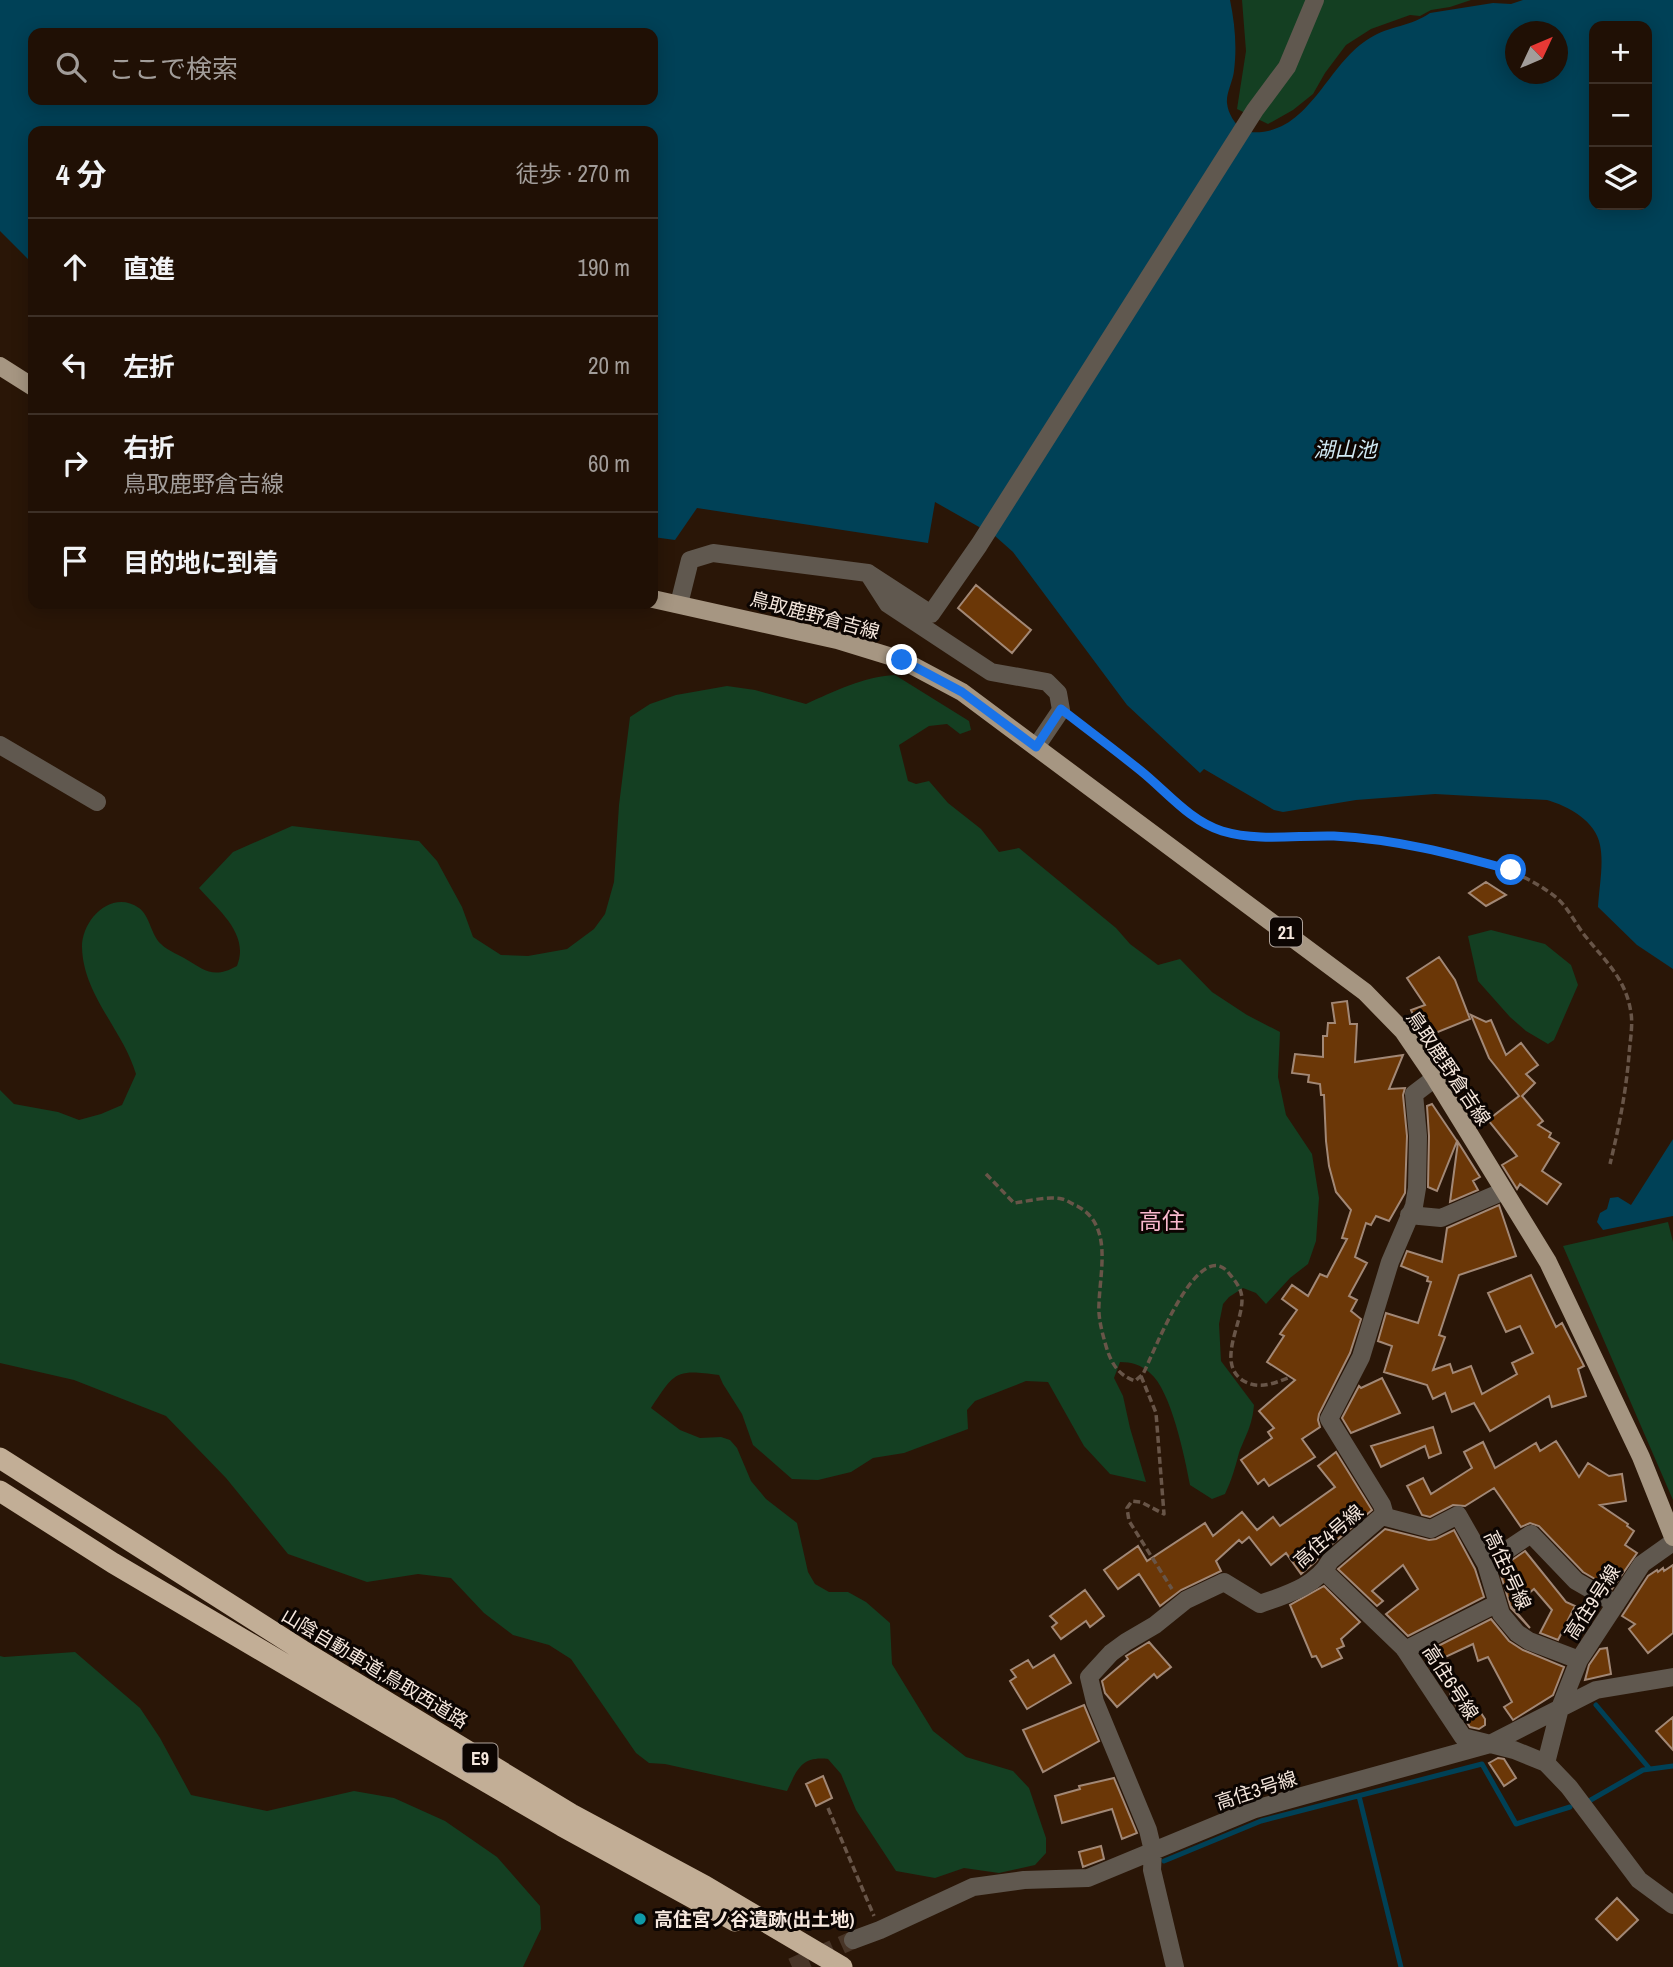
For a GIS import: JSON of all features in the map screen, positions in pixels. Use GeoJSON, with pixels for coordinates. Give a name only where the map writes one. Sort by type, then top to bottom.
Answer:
{"type":"FeatureCollection","features":[{"type":"Feature","properties":{"kind":"highway","name":"山陰自動車道;鳥取西道路"},"geometry":{"type":"LineString","coordinates":[[0,1458],[146,1553],[571,1814],[705,1886],[842,1967]]}},
{"type":"Feature","properties":{"kind":"highway","name":"E9"},"geometry":{"type":"LineString","coordinates":[[0,1491],[113,1563],[562,1826],[816,1967]]}},
{"type":"Feature","properties":{"kind":"main road"},"geometry":{"type":"LineString","coordinates":[[0,366],[28,384]]}},
{"type":"Feature","properties":{"kind":"main road","name":"鳥取鹿野倉吉線"},"geometry":{"type":"LineString","coordinates":[[658,600],[837,640],[902,660],[962,692],[1365,992],[1403,1031],[1435,1078],[1548,1262],[1641,1457],[1673,1536]]}},
{"type":"Feature","properties":{"kind":"street"},"geometry":{"type":"LineString","coordinates":[[680,604],[691,560],[713,553],[867,572],[931,614],[979,545],[1255,110],[1287,68],[1315,0]]}},
{"type":"Feature","properties":{"kind":"street"},"geometry":{"type":"LineString","coordinates":[[867,572],[888,604],[990,672],[1047,681],[1058,693],[1061,709],[1036,747]]}},
{"type":"Feature","properties":{"kind":"street"},"geometry":{"type":"LineString","coordinates":[[0,745],[97,802]]}},
{"type":"Feature","properties":{"kind":"street","name":"高住4号線"},"geometry":{"type":"LineString","coordinates":[[1153,1852],[1148,1830],[1095,1702],[1089,1677],[1111,1653],[1156,1625],[1182,1603],[1224,1583],[1260,1604],[1298,1590],[1324,1571],[1330,1561],[1382,1517],[1382,1505],[1329,1419],[1360,1357],[1390,1262],[1414,1206],[1418,1136],[1415,1094],[1435,1078]]}},
{"type":"Feature","properties":{"kind":"street"},"geometry":{"type":"LineString","coordinates":[[1409,1215],[1441,1218],[1504,1191]]}},
{"type":"Feature","properties":{"kind":"street","name":"高住5号線"},"geometry":{"type":"LineString","coordinates":[[1382,1517],[1431,1529],[1458,1515],[1486,1564],[1501,1614],[1517,1633],[1529,1641],[1579,1660]]}},
{"type":"Feature","properties":{"kind":"street"},"geometry":{"type":"LineString","coordinates":[[1486,1564],[1531,1534],[1576,1581],[1616,1604]]}},
{"type":"Feature","properties":{"kind":"street","name":"高住9号線"},"geometry":{"type":"LineString","coordinates":[[1579,1660],[1642,1564],[1673,1542]]}},
{"type":"Feature","properties":{"kind":"street","name":"高住6号線"},"geometry":{"type":"LineString","coordinates":[[1324,1571],[1377,1619],[1405,1650],[1462,1737],[1514,1749],[1546,1763],[1569,1787],[1639,1880],[1673,1905]]}},
{"type":"Feature","properties":{"kind":"street"},"geometry":{"type":"LineString","coordinates":[[1405,1650],[1496,1604]]}},
{"type":"Feature","properties":{"kind":"street"},"geometry":{"type":"LineString","coordinates":[[1546,1763],[1560,1708],[1579,1660]]}},
{"type":"Feature","properties":{"kind":"street","name":"高住3号線"},"geometry":{"type":"LineString","coordinates":[[853,1940],[973,1886],[1024,1880],[1088,1878],[1255,1809],[1490,1744],[1596,1690],[1673,1677]]}},
{"type":"Feature","properties":{"kind":"street"},"geometry":{"type":"LineString","coordinates":[[1153,1852],[1152,1870],[1175,1967]]}},
{"type":"Feature","properties":{"kind":"path"},"geometry":{"type":"LineString","coordinates":[[1061,709],[1143,772],[1178,804],[1221,831],[1254,837],[1333,836],[1413,845],[1511,870],[1539,884],[1560,901],[1624,984],[1631,1013],[1625,1100],[1610,1164]]}},
{"type":"Feature","properties":{"kind":"path"},"geometry":{"type":"LineString","coordinates":[[986,1174],[1014,1203],[1063,1199],[1084,1210],[1095,1222],[1101,1236],[1102,1262],[1098,1306],[1100,1327],[1116,1369],[1126,1378],[1135,1381],[1141,1377],[1184,1290],[1198,1273],[1214,1265],[1223,1266],[1239,1285],[1242,1299],[1230,1360],[1236,1375],[1250,1385],[1266,1386],[1288,1378]]}},
{"type":"Feature","properties":{"kind":"path"},"geometry":{"type":"LineString","coordinates":[[1141,1377],[1156,1413],[1164,1514],[1141,1502],[1132,1501],[1126,1508],[1129,1521],[1182,1603]]}},
{"type":"Feature","properties":{"kind":"path"},"geometry":{"type":"LineString","coordinates":[[828,1808],[880,1930]]}},
{"type":"Feature","properties":{"kind":"green space"},"geometry":{"type":"Polygon","coordinates":[[[1242,0],[1471,0],[1431,10],[1420,16],[1410,15],[1371,29],[1346,45],[1313,94],[1293,110],[1268,124],[1237,109],[1246,51],[1242,0]]]}},
{"type":"Feature","properties":{"kind":"green space"},"geometry":{"type":"Polygon","coordinates":[[[895,675],[969,721],[971,730],[960,734],[947,724],[929,726],[899,745],[908,781],[916,784],[929,781],[948,803],[981,829],[999,852],[1019,848],[1158,965],[1180,959],[1212,992],[1280,1032],[1278,1077],[1286,1115],[1312,1154],[1319,1198],[1316,1241],[1308,1264],[1290,1278],[1266,1304],[1256,1293],[1243,1288],[1223,1304],[1219,1324],[1221,1361],[1254,1405],[1250,1425],[1225,1494],[1212,1499],[1190,1485],[1171,1409],[1158,1382],[1136,1364],[1120,1362],[1114,1378],[1123,1396],[1146,1482],[1110,1474],[1084,1446],[1048,1382],[1026,1381],[975,1401],[967,1410],[968,1429],[904,1453],[873,1458],[851,1472],[818,1480],[792,1479],[753,1445],[742,1414],[719,1375],[684,1373],[671,1380],[651,1408],[680,1430],[700,1438],[721,1437],[730,1440],[737,1448],[751,1481],[766,1499],[797,1523],[808,1572],[815,1584],[829,1592],[848,1592],[866,1602],[890,1623],[892,1664],[933,1731],[966,1757],[1013,1771],[1029,1788],[1046,1838],[1046,1853],[1035,1865],[999,1873],[964,1868],[935,1878],[896,1871],[856,1810],[841,1774],[828,1759],[806,1762],[797,1771],[787,1791],[665,1764],[649,1763],[636,1753],[571,1659],[549,1645],[513,1635],[484,1613],[451,1578],[418,1574],[367,1582],[288,1554],[226,1478],[166,1416],[74,1380],[0,1363],[0,1090],[14,1104],[58,1112],[79,1120],[122,1105],[136,1074],[122,1042],[96,997],[84,964],[83,937],[87,926],[100,910],[119,902],[129,903],[143,911],[158,940],[166,948],[210,972],[229,970],[237,966],[240,954],[236,933],[199,888],[233,852],[292,826],[419,841],[437,861],[462,907],[473,937],[501,955],[528,956],[567,949],[594,929],[605,914],[614,882],[619,805],[630,717],[650,704],[676,695],[727,686],[755,690],[806,704],[860,682],[895,675]]]}},
{"type":"Feature","properties":{"kind":"green space"},"geometry":{"type":"Polygon","coordinates":[[[1491,930],[1545,944],[1571,965],[1578,985],[1554,1040],[1548,1044],[1526,1031],[1510,1017],[1478,981],[1468,936],[1491,930]]]}},
{"type":"Feature","properties":{"kind":"green space"},"geometry":{"type":"Polygon","coordinates":[[[1668,1222],[1673,1242],[1673,1500],[1563,1246],[1668,1222]]]}},
{"type":"Feature","properties":{"kind":"green space"},"geometry":{"type":"Polygon","coordinates":[[[75,1652],[140,1708],[191,1795],[267,1811],[354,1791],[394,1798],[445,1821],[497,1857],[540,1906],[541,1929],[523,1967],[0,1967],[0,1656],[75,1652]]]}},
{"type":"Feature","properties":{"kind":"water","name":"湖山池"},"geometry":{"type":"Polygon","coordinates":[[[0,0],[1230,0],[1235,53],[1228,107],[1242,131],[1265,132],[1283,125],[1299,114],[1354,50],[1370,38],[1430,13],[1493,3],[1511,4],[1523,0],[1673,0],[1673,969],[1637,945],[1598,907],[1602,860],[1597,836],[1580,816],[1555,803],[1547,800],[1435,794],[1356,800],[1283,812],[1274,810],[1204,769],[1200,773],[1127,705],[1013,552],[995,536],[935,502],[928,543],[697,508],[675,540],[658,538],[658,126],[28,126],[28,259],[0,231],[0,0]]]}},
{"type":"Feature","properties":{"kind":"water"},"geometry":{"type":"Polygon","coordinates":[[[1673,1139],[1673,1216],[1603,1230],[1597,1222],[1600,1213],[1607,1209],[1610,1198],[1618,1197],[1631,1205],[1673,1139]]]}},
{"type":"Feature","properties":{"kind":"building"},"geometry":{"type":"Polygon","coordinates":[[[976,585],[1031,630],[1012,653],[958,608],[976,585]]]}},
{"type":"Feature","properties":{"kind":"building"},"geometry":{"type":"Polygon","coordinates":[[[1486,882],[1506,895],[1486,906],[1469,893],[1486,882]]]}},
{"type":"Feature","properties":{"kind":"building"},"geometry":{"type":"Polygon","coordinates":[[[1439,957],[1455,980],[1470,1019],[1423,1038],[1411,1010],[1425,1005],[1407,978],[1439,957]]]}},
{"type":"Feature","properties":{"kind":"building"},"geometry":{"type":"Polygon","coordinates":[[[1347,1001],[1350,1024],[1357,1024],[1355,1062],[1403,1055],[1389,1089],[1405,1088],[1405,1193],[1389,1221],[1376,1216],[1371,1225],[1366,1223],[1355,1257],[1367,1263],[1349,1296],[1357,1300],[1351,1311],[1361,1319],[1350,1353],[1319,1414],[1320,1427],[1302,1439],[1315,1457],[1269,1486],[1264,1479],[1258,1484],[1241,1460],[1272,1438],[1268,1432],[1274,1428],[1259,1411],[1295,1380],[1267,1362],[1284,1336],[1280,1334],[1297,1310],[1282,1299],[1292,1285],[1308,1296],[1320,1274],[1327,1277],[1347,1239],[1342,1238],[1351,1210],[1336,1192],[1329,1166],[1324,1095],[1321,1095],[1320,1084],[1308,1082],[1309,1075],[1292,1073],[1295,1054],[1323,1057],[1323,1036],[1327,1036],[1328,1023],[1335,1023],[1332,1003],[1347,1001]]]}},
{"type":"Feature","properties":{"kind":"building"},"geometry":{"type":"Polygon","coordinates":[[[1471,1015],[1486,1022],[1491,1020],[1506,1055],[1521,1043],[1538,1065],[1526,1074],[1535,1083],[1522,1096],[1543,1121],[1538,1125],[1551,1133],[1549,1137],[1559,1143],[1542,1171],[1561,1184],[1547,1204],[1520,1184],[1517,1189],[1502,1165],[1517,1156],[1488,1120],[1519,1096],[1489,1058],[1471,1015]]]}},
{"type":"Feature","properties":{"kind":"building"},"geometry":{"type":"Polygon","coordinates":[[[1432,1104],[1457,1141],[1437,1191],[1428,1187],[1427,1106],[1432,1104]]]}},
{"type":"Feature","properties":{"kind":"building"},"geometry":{"type":"Polygon","coordinates":[[[1458,1142],[1480,1177],[1473,1181],[1478,1190],[1450,1202],[1458,1142]]]}},
{"type":"Feature","properties":{"kind":"building"},"geometry":{"type":"Polygon","coordinates":[[[1499,1205],[1516,1256],[1459,1275],[1439,1335],[1445,1337],[1433,1370],[1450,1364],[1453,1373],[1471,1366],[1482,1394],[1517,1374],[1512,1363],[1533,1353],[1520,1326],[1506,1332],[1488,1293],[1531,1275],[1556,1327],[1562,1323],[1584,1366],[1578,1369],[1586,1396],[1552,1407],[1549,1396],[1490,1431],[1474,1403],[1452,1412],[1445,1393],[1433,1399],[1427,1385],[1384,1372],[1392,1346],[1378,1341],[1386,1313],[1418,1323],[1431,1282],[1427,1281],[1428,1277],[1401,1266],[1407,1251],[1442,1262],[1447,1228],[1499,1205]]]}},
{"type":"Feature","properties":{"kind":"building"},"geometry":{"type":"Polygon","coordinates":[[[1382,1378],[1400,1413],[1351,1433],[1342,1418],[1359,1386],[1361,1388],[1382,1378]]]}},
{"type":"Feature","properties":{"kind":"building"},"geometry":{"type":"Polygon","coordinates":[[[1433,1427],[1441,1453],[1429,1458],[1425,1446],[1381,1467],[1371,1446],[1433,1427]]]}},
{"type":"Feature","properties":{"kind":"building"},"geometry":{"type":"Polygon","coordinates":[[[1556,1441],[1579,1477],[1588,1463],[1609,1476],[1622,1474],[1626,1501],[1600,1505],[1634,1531],[1625,1545],[1637,1553],[1612,1589],[1583,1572],[1539,1526],[1530,1523],[1521,1527],[1494,1488],[1465,1506],[1453,1505],[1430,1517],[1422,1515],[1407,1486],[1423,1478],[1431,1494],[1472,1468],[1464,1452],[1483,1442],[1495,1468],[1536,1443],[1540,1451],[1556,1441]]]}},
{"type":"Feature","properties":{"kind":"building"},"geometry":{"type":"Polygon","coordinates":[[[1336,1452],[1372,1510],[1301,1574],[1286,1553],[1271,1565],[1249,1537],[1242,1543],[1239,1540],[1216,1561],[1221,1571],[1181,1590],[1160,1606],[1139,1574],[1118,1589],[1104,1570],[1138,1546],[1147,1561],[1205,1523],[1213,1536],[1242,1512],[1257,1530],[1273,1517],[1280,1526],[1335,1487],[1318,1466],[1336,1452]]]}},
{"type":"Feature","properties":{"kind":"building"},"geometry":{"type":"Polygon","coordinates":[[[1385,1529],[1429,1540],[1454,1530],[1475,1569],[1484,1597],[1408,1636],[1386,1614],[1418,1589],[1403,1565],[1372,1591],[1383,1601],[1377,1606],[1338,1569],[1385,1529]]]}},
{"type":"Feature","properties":{"kind":"building"},"geometry":{"type":"Polygon","coordinates":[[[1525,1551],[1566,1602],[1575,1606],[1558,1640],[1540,1633],[1552,1610],[1534,1589],[1512,1607],[1530,1628],[1511,1608],[1499,1569],[1525,1551]]]}},
{"type":"Feature","properties":{"kind":"building"},"geometry":{"type":"Polygon","coordinates":[[[1673,1565],[1673,1633],[1648,1653],[1629,1629],[1635,1624],[1622,1616],[1648,1576],[1673,1565]]]}},
{"type":"Feature","properties":{"kind":"building"},"geometry":{"type":"Polygon","coordinates":[[[1324,1586],[1360,1622],[1341,1639],[1344,1646],[1337,1649],[1342,1658],[1322,1667],[1316,1656],[1312,1657],[1290,1605],[1324,1586]]]}},
{"type":"Feature","properties":{"kind":"building"},"geometry":{"type":"Polygon","coordinates":[[[1085,1590],[1104,1616],[1090,1627],[1086,1621],[1061,1639],[1052,1627],[1057,1623],[1050,1616],[1085,1590]]]}},
{"type":"Feature","properties":{"kind":"building"},"geometry":{"type":"Polygon","coordinates":[[[1491,1619],[1509,1641],[1523,1650],[1564,1667],[1553,1695],[1513,1720],[1504,1707],[1512,1702],[1488,1657],[1478,1661],[1473,1644],[1439,1660],[1434,1648],[1491,1619]]]}},
{"type":"Feature","properties":{"kind":"building"},"geometry":{"type":"Polygon","coordinates":[[[1149,1642],[1171,1667],[1157,1678],[1154,1674],[1117,1707],[1105,1693],[1102,1681],[1128,1659],[1126,1656],[1149,1642]]]}},
{"type":"Feature","properties":{"kind":"building"},"geometry":{"type":"Polygon","coordinates":[[[1607,1648],[1611,1674],[1585,1680],[1589,1665],[1600,1649],[1607,1648]]]}},
{"type":"Feature","properties":{"kind":"building"},"geometry":{"type":"Polygon","coordinates":[[[1054,1655],[1071,1683],[1027,1709],[1010,1681],[1016,1677],[1011,1670],[1028,1660],[1033,1668],[1054,1655]]]}},
{"type":"Feature","properties":{"kind":"building"},"geometry":{"type":"Polygon","coordinates":[[[1462,1685],[1485,1719],[1485,1725],[1479,1729],[1470,1727],[1452,1699],[1450,1693],[1462,1685]]]}},
{"type":"Feature","properties":{"kind":"building"},"geometry":{"type":"Polygon","coordinates":[[[1084,1705],[1099,1741],[1043,1772],[1023,1730],[1084,1705]]]}},
{"type":"Feature","properties":{"kind":"building"},"geometry":{"type":"Polygon","coordinates":[[[1673,1717],[1673,1750],[1656,1731],[1673,1717]]]}},
{"type":"Feature","properties":{"kind":"building"},"geometry":{"type":"Polygon","coordinates":[[[1498,1758],[1504,1759],[1516,1778],[1504,1786],[1489,1763],[1498,1758]]]}},
{"type":"Feature","properties":{"kind":"building"},"geometry":{"type":"Polygon","coordinates":[[[823,1776],[832,1798],[816,1806],[806,1784],[823,1776]]]}},
{"type":"Feature","properties":{"kind":"building"},"geometry":{"type":"Polygon","coordinates":[[[1114,1778],[1137,1833],[1122,1839],[1112,1809],[1062,1823],[1055,1796],[1080,1789],[1079,1786],[1114,1778]]]}},
{"type":"Feature","properties":{"kind":"building"},"geometry":{"type":"Polygon","coordinates":[[[1101,1846],[1104,1859],[1083,1867],[1079,1852],[1101,1846]]]}},
{"type":"Feature","properties":{"kind":"building"},"geometry":{"type":"Polygon","coordinates":[[[1617,1898],[1638,1920],[1617,1940],[1596,1919],[1617,1898]]]}},
{"type":"Feature","properties":{"kind":"waterway"},"geometry":{"type":"LineString","coordinates":[[1596,1705],[1649,1768]]}},
{"type":"Feature","properties":{"kind":"waterway"},"geometry":{"type":"LineString","coordinates":[[1164,1861],[1261,1821],[1482,1764],[1516,1824],[1570,1807]]}},
{"type":"Feature","properties":{"kind":"waterway"},"geometry":{"type":"LineString","coordinates":[[1589,1801],[1643,1770],[1673,1766]]}},
{"type":"Feature","properties":{"kind":"waterway"},"geometry":{"type":"LineString","coordinates":[[1359,1796],[1401,1967]]}},
{"type":"Feature","properties":{"kind":"tunnel"},"geometry":{"type":"LineString","coordinates":[[792,1967],[853,1940]]}},
{"type":"Feature","properties":{"kind":"place","name":"高住宮ノ谷遺跡(出土地)"},"geometry":{"type":"Point","coordinates":[640,1919]}},
{"type":"Feature","properties":{"kind":"district","name":"高住"},"geometry":{"type":"Point","coordinates":[1162,1220]}},
{"type":"Feature","properties":{"kind":"route"},"geometry":{"type":"LineString","coordinates":[[902,660],[962,692],[1036,747],[1061,709],[1143,772],[1178,804],[1221,831],[1254,837],[1333,836],[1413,845],[1511,870]]}}]}
